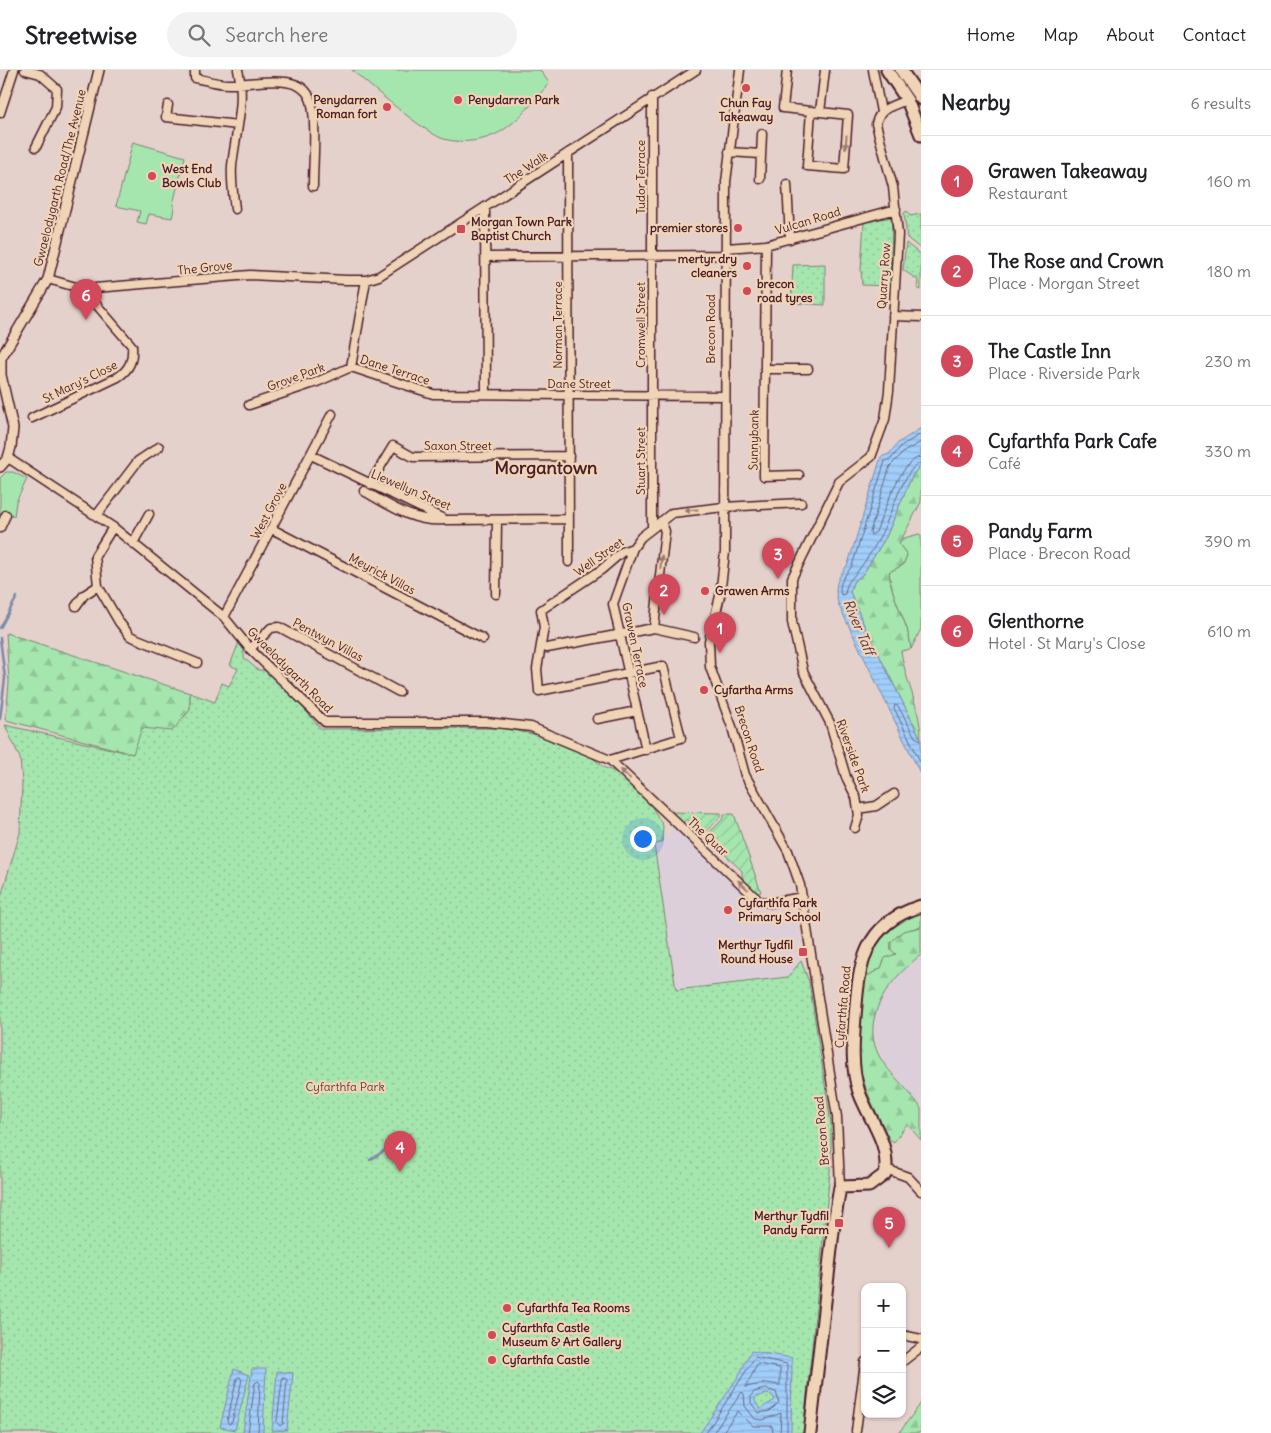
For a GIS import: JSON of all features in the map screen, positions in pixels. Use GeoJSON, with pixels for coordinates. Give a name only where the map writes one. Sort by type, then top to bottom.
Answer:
{"type":"FeatureCollection","features":[{"type":"Feature","properties":{"kind":"main road"},"geometry":{"type":"LineString","coordinates":[[887,70],[913,106],[921,135]]}},
{"type":"Feature","properties":{"kind":"main road"},"geometry":{"type":"LineString","coordinates":[[901,70],[920,97],[913,106]]}},
{"type":"Feature","properties":{"kind":"main road","name":"Cyfarthfa Road"},"geometry":{"type":"LineString","coordinates":[[886,1169],[885,1149],[859,1093],[854,1074],[852,1051],[858,982],[862,958],[872,940],[883,926],[899,914],[921,906]]}},
{"type":"Feature","properties":{"kind":"main road"},"geometry":{"type":"LineString","coordinates":[[840,1187],[869,1186],[885,1174],[886,1169]]}},
{"type":"Feature","properties":{"kind":"main road","name":"Brecon Road"},"geometry":{"type":"LineString","coordinates":[[810,1433],[834,1223],[840,1187]]}},
{"type":"Feature","properties":{"kind":"street"},"geometry":{"type":"LineString","coordinates":[[0,113],[14,70]]}},
{"type":"Feature","properties":{"kind":"street"},"geometry":{"type":"LineString","coordinates":[[25,70],[40,74],[57,89],[56,107],[36,147]]}},
{"type":"Feature","properties":{"kind":"street","name":"Gwaelodygarth Road/The Avenue"},"geometry":{"type":"LineString","coordinates":[[8,458],[13,428],[1,375],[0,359],[48,279],[99,70]]}},
{"type":"Feature","properties":{"kind":"street"},"geometry":{"type":"LineString","coordinates":[[196,70],[194,78],[225,84],[280,80],[299,84],[306,90],[312,108],[313,186]]}},
{"type":"Feature","properties":{"kind":"street"},"geometry":{"type":"LineString","coordinates":[[235,208],[232,188],[232,167],[241,84],[238,70]]}},
{"type":"Feature","properties":{"kind":"street"},"geometry":{"type":"LineString","coordinates":[[677,70],[679,80]]}},
{"type":"Feature","properties":{"kind":"street","name":"The Walk"},"geometry":{"type":"LineString","coordinates":[[366,280],[379,276],[696,70]]}},
{"type":"Feature","properties":{"kind":"street","name":"Brecon Road"},"geometry":{"type":"LineString","coordinates":[[740,70],[729,152],[726,251],[723,576],[709,641],[710,667],[732,727],[739,762],[751,788],[788,851],[795,868],[802,897],[836,1117],[840,1187]]}},
{"type":"Feature","properties":{"kind":"street"},"geometry":{"type":"LineString","coordinates":[[787,70],[783,108],[811,111],[848,115],[844,170],[808,166],[811,111]]}},
{"type":"Feature","properties":{"kind":"street"},"geometry":{"type":"LineString","coordinates":[[820,112],[825,70]]}},
{"type":"Feature","properties":{"kind":"street"},"geometry":{"type":"LineString","coordinates":[[873,70],[882,112],[894,105],[913,106]]}},
{"type":"Feature","properties":{"kind":"street","name":"Tudor Terrace"},"geometry":{"type":"LineString","coordinates":[[652,98],[653,256]]}},
{"type":"Feature","properties":{"kind":"street"},"geometry":{"type":"LineString","coordinates":[[168,105],[166,117],[238,125]]}},
{"type":"Feature","properties":{"kind":"street","name":"Quarry Row"},"geometry":{"type":"LineString","coordinates":[[792,578],[839,482],[871,457],[882,431],[888,401],[898,248],[896,209],[890,174],[877,130],[877,117],[882,112]]}},
{"type":"Feature","properties":{"kind":"street"},"geometry":{"type":"LineString","coordinates":[[760,179],[762,134]]}},
{"type":"Feature","properties":{"kind":"street"},"geometry":{"type":"LineString","coordinates":[[729,152],[761,154]]}},
{"type":"Feature","properties":{"kind":"street","name":"Norman Terrace"},"geometry":{"type":"LineString","coordinates":[[568,153],[569,562]]}},
{"type":"Feature","properties":{"kind":"street"},"geometry":{"type":"LineString","coordinates":[[787,184],[790,238]]}},
{"type":"Feature","properties":{"kind":"street"},"geometry":{"type":"LineString","coordinates":[[485,208],[486,394]]}},
{"type":"Feature","properties":{"kind":"street","name":"Vulcan Road"},"geometry":{"type":"LineString","coordinates":[[485,257],[653,256],[726,251],[766,245],[896,209]]}},
{"type":"Feature","properties":{"kind":"street","name":"Sunnybank"},"geometry":{"type":"LineString","coordinates":[[766,245],[764,476],[799,475]]}},
{"type":"Feature","properties":{"kind":"street","name":"Cromwell Street"},"geometry":{"type":"LineString","coordinates":[[652,395],[653,256]]}},
{"type":"Feature","properties":{"kind":"street","name":"The Grove"},"geometry":{"type":"LineString","coordinates":[[48,279],[83,289],[250,275],[366,280]]}},
{"type":"Feature","properties":{"kind":"street"},"geometry":{"type":"LineString","coordinates":[[351,367],[366,280]]}},
{"type":"Feature","properties":{"kind":"street","name":"St Mary's Close"},"geometry":{"type":"LineString","coordinates":[[32,418],[118,377],[127,371],[131,364],[132,346],[83,289]]}},
{"type":"Feature","properties":{"kind":"street"},"geometry":{"type":"LineString","coordinates":[[893,316],[921,317]]}},
{"type":"Feature","properties":{"kind":"street","name":"Dane Terrace"},"geometry":{"type":"LineString","coordinates":[[351,367],[433,394]]}},
{"type":"Feature","properties":{"kind":"street","name":"Grove Park"},"geometry":{"type":"LineString","coordinates":[[249,405],[318,382],[351,367]]}},
{"type":"Feature","properties":{"kind":"street"},"geometry":{"type":"LineString","coordinates":[[766,369],[808,369]]}},
{"type":"Feature","properties":{"kind":"street","name":"Dane Street"},"geometry":{"type":"LineString","coordinates":[[433,394],[725,396]]}},
{"type":"Feature","properties":{"kind":"street","name":"Stuart Street"},"geometry":{"type":"LineString","coordinates":[[652,395],[652,527]]}},
{"type":"Feature","properties":{"kind":"street","name":"West Grove"},"geometry":{"type":"LineString","coordinates":[[224,617],[332,414]]}},
{"type":"Feature","properties":{"kind":"street"},"geometry":{"type":"LineString","coordinates":[[96,516],[138,461],[158,446]]}},
{"type":"Feature","properties":{"kind":"street","name":"Saxon Street"},"geometry":{"type":"LineString","coordinates":[[370,484],[393,446],[413,457],[569,456]]}},
{"type":"Feature","properties":{"kind":"street","name":"Llewellyn Street"},"geometry":{"type":"LineString","coordinates":[[311,456],[446,520],[569,518]]}},
{"type":"Feature","properties":{"kind":"street"},"geometry":{"type":"LineString","coordinates":[[0,467],[8,458]]}},
{"type":"Feature","properties":{"kind":"street","name":"Gwaelodygarth Road"},"geometry":{"type":"LineString","coordinates":[[8,458],[113,527],[224,617],[250,649],[325,722],[486,722],[530,727],[610,760]]}},
{"type":"Feature","properties":{"kind":"street"},"geometry":{"type":"LineString","coordinates":[[364,491],[417,519],[430,521],[446,520]]}},
{"type":"Feature","properties":{"kind":"street","name":"Well Street"},"geometry":{"type":"LineString","coordinates":[[628,674],[539,690],[537,669],[544,627],[541,610],[601,570],[622,552],[633,548],[652,527],[672,513],[724,507],[801,503]]}},
{"type":"Feature","properties":{"kind":"street"},"geometry":{"type":"LineString","coordinates":[[132,543],[149,514]]}},
{"type":"Feature","properties":{"kind":"street"},"geometry":{"type":"LineString","coordinates":[[0,528],[6,516]]}},
{"type":"Feature","properties":{"kind":"street"},"geometry":{"type":"LineString","coordinates":[[496,594],[497,520]]}},
{"type":"Feature","properties":{"kind":"street"},"geometry":{"type":"LineString","coordinates":[[654,628],[665,531],[661,521]]}},
{"type":"Feature","properties":{"kind":"street"},"geometry":{"type":"LineString","coordinates":[[113,527],[95,556],[98,586],[119,622],[130,636],[198,663]]}},
{"type":"Feature","properties":{"kind":"street","name":"Meyrick Villas"},"geometry":{"type":"LineString","coordinates":[[272,529],[483,639]]}},
{"type":"Feature","properties":{"kind":"street","name":"Grawen Terrace"},"geometry":{"type":"LineString","coordinates":[[633,548],[613,604],[646,750]]}},
{"type":"Feature","properties":{"kind":"street","name":"Riverside Park"},"geometry":{"type":"LineString","coordinates":[[792,578],[792,622],[803,671],[830,724],[846,777],[856,797],[858,809],[855,828]]}},
{"type":"Feature","properties":{"kind":"street"},"geometry":{"type":"LineString","coordinates":[[76,606],[84,595],[98,586]]}},
{"type":"Feature","properties":{"kind":"street","name":"Pentwyn Villas"},"geometry":{"type":"LineString","coordinates":[[250,649],[271,628],[279,627],[399,692]]}},
{"type":"Feature","properties":{"kind":"street"},"geometry":{"type":"LineString","coordinates":[[547,648],[654,628],[694,637]]}},
{"type":"Feature","properties":{"kind":"street"},"geometry":{"type":"LineString","coordinates":[[610,760],[681,738],[663,666],[628,674]]}},
{"type":"Feature","properties":{"kind":"street"},"geometry":{"type":"LineString","coordinates":[[597,719],[637,711]]}},
{"type":"Feature","properties":{"kind":"street","name":"The Quar"},"geometry":{"type":"LineString","coordinates":[[610,760],[758,900],[770,903],[802,897]]}},
{"type":"Feature","properties":{"kind":"street"},"geometry":{"type":"LineString","coordinates":[[858,809],[876,806],[894,794]]}},
{"type":"Feature","properties":{"kind":"street"},"geometry":{"type":"LineString","coordinates":[[886,1169],[912,1179],[921,1191]]}},
{"type":"Feature","properties":{"kind":"street"},"geometry":{"type":"LineString","coordinates":[[906,1337],[921,1339]]}},
{"type":"Feature","properties":{"kind":"street"},"geometry":{"type":"LineString","coordinates":[[906,1359],[921,1347]]}},
{"type":"Feature","properties":{"kind":"street"},"geometry":{"type":"LineString","coordinates":[[856,1431],[861,1396]]}},
{"type":"Feature","properties":{"kind":"shaded area","name":"Cyfarthfa Park Primary School"},"geometry":{"type":"Polygon","coordinates":[[[674,829],[679,829],[763,907],[791,904],[791,912],[800,921],[799,947],[797,948],[800,960],[788,977],[676,990],[654,845],[662,842],[662,835],[669,834],[674,829]]]}},
{"type":"Feature","properties":{"kind":"shaded area"},"geometry":{"type":"Polygon","coordinates":[[[921,955],[921,1109],[883,1062],[873,1032],[874,1013],[886,989],[908,965],[921,955]]]}},
{"type":"Feature","properties":{"kind":"green space"},"geometry":{"type":"Polygon","coordinates":[[[352,70],[540,70],[549,83],[521,116],[500,132],[480,139],[451,141],[424,128],[352,70]]]}},
{"type":"Feature","properties":{"kind":"green space","name":"West End Bowls Club"},"geometry":{"type":"Polygon","coordinates":[[[133,142],[185,157],[173,204],[172,218],[149,214],[146,224],[137,222],[140,211],[116,206],[133,142]]]}},
{"type":"Feature","properties":{"kind":"green space"},"geometry":{"type":"Polygon","coordinates":[[[907,211],[910,216],[921,214],[921,249],[907,238],[904,213],[907,211]]]}},
{"type":"Feature","properties":{"kind":"green space"},"geometry":{"type":"Polygon","coordinates":[[[892,217],[890,286],[862,285],[861,269],[864,222],[892,217]]]}},
{"type":"Feature","properties":{"kind":"green space"},"geometry":{"type":"Polygon","coordinates":[[[906,243],[921,255],[921,290],[917,288],[918,280],[903,270],[906,243]]]}},
{"type":"Feature","properties":{"kind":"green space"},"geometry":{"type":"Polygon","coordinates":[[[825,264],[825,305],[791,303],[793,265],[825,264]]]}},
{"type":"Feature","properties":{"kind":"green space"},"geometry":{"type":"Polygon","coordinates":[[[921,465],[921,502],[899,544],[907,555],[903,565],[889,572],[893,592],[910,639],[911,649],[901,651],[916,706],[921,739],[863,623],[850,592],[853,582],[863,574],[886,537],[912,476],[921,465]]]}},
{"type":"Feature","properties":{"kind":"green space"},"geometry":{"type":"Polygon","coordinates":[[[6,472],[13,472],[27,479],[16,502],[14,516],[4,514],[0,524],[0,478],[6,472]]]}},
{"type":"Feature","properties":{"kind":"green space"},"geometry":{"type":"Polygon","coordinates":[[[921,535],[921,629],[911,649],[910,639],[890,582],[889,572],[903,565],[907,555],[899,544],[904,538],[921,535]]]}},
{"type":"Feature","properties":{"kind":"green space"},"geometry":{"type":"Polygon","coordinates":[[[6,633],[190,693],[190,710],[172,732],[133,754],[6,720],[9,682],[6,633]]]}},
{"type":"Feature","properties":{"kind":"green space","name":"Cyfarthfa Park"},"geometry":{"type":"Polygon","coordinates":[[[239,642],[244,648],[244,658],[258,670],[272,671],[321,729],[501,728],[543,736],[590,756],[605,768],[619,773],[652,807],[663,826],[662,842],[654,845],[676,990],[788,977],[801,961],[809,982],[831,1123],[831,1162],[803,1433],[0,1433],[0,900],[20,833],[22,783],[20,758],[5,725],[133,754],[142,728],[172,731],[190,710],[190,693],[215,702],[222,683],[229,686],[238,669],[230,665],[239,642]]]}},
{"type":"Feature","properties":{"kind":"green space"},"geometry":{"type":"Polygon","coordinates":[[[669,812],[721,813],[721,817],[703,834],[687,819],[681,824],[669,812]]]}},
{"type":"Feature","properties":{"kind":"green space"},"geometry":{"type":"Polygon","coordinates":[[[724,814],[734,814],[761,892],[756,894],[742,882],[742,871],[706,836],[724,818],[724,814]]]}},
{"type":"Feature","properties":{"kind":"green space"},"geometry":{"type":"Polygon","coordinates":[[[921,912],[921,927],[903,931],[891,942],[891,949],[896,954],[885,959],[881,968],[866,977],[877,943],[889,929],[908,917],[921,912]]]}},
{"type":"Feature","properties":{"kind":"green space"},"geometry":{"type":"Polygon","coordinates":[[[921,927],[921,955],[897,977],[887,990],[879,1004],[874,1019],[873,1034],[876,1050],[885,1065],[921,1109],[921,1140],[907,1124],[894,1142],[889,1139],[877,1114],[861,1072],[858,1037],[861,999],[866,977],[881,968],[885,958],[896,954],[891,950],[891,942],[903,931],[921,927]]]}},
{"type":"Feature","properties":{"kind":"green space"},"geometry":{"type":"Polygon","coordinates":[[[921,1403],[921,1431],[919,1433],[899,1433],[921,1403]]]}},
{"type":"Feature","properties":{"kind":"water","name":"River Taff"},"geometry":{"type":"Polygon","coordinates":[[[921,428],[921,465],[912,476],[886,537],[863,574],[853,582],[850,592],[863,623],[921,739],[921,775],[839,606],[836,589],[838,580],[848,564],[881,457],[889,454],[898,443],[921,428]]]}},
{"type":"Feature","properties":{"kind":"water"},"geometry":{"type":"Polygon","coordinates":[[[751,1351],[792,1358],[791,1433],[700,1433],[738,1377],[751,1351]],[[766,1394],[755,1397],[755,1401],[760,1409],[775,1400],[772,1395],[766,1394]]]}},
{"type":"Feature","properties":{"kind":"water"},"geometry":{"type":"Polygon","coordinates":[[[234,1369],[249,1375],[235,1430],[220,1427],[234,1369]]]}},
{"type":"Feature","properties":{"kind":"water"},"geometry":{"type":"Polygon","coordinates":[[[252,1369],[266,1369],[263,1432],[243,1432],[252,1369]]]}},
{"type":"Feature","properties":{"kind":"water"},"geometry":{"type":"Polygon","coordinates":[[[277,1371],[293,1373],[287,1430],[272,1431],[277,1371]]]}},
{"type":"Feature","properties":{"kind":"waterway"},"geometry":{"type":"LineString","coordinates":[[0,628],[17,597]]}},
{"type":"Feature","properties":{"kind":"waterway"},"geometry":{"type":"LineString","coordinates":[[0,638],[5,678],[0,719]]}},
{"type":"Feature","properties":{"kind":"waterway"},"geometry":{"type":"LineString","coordinates":[[370,1160],[410,1134]]}},
{"type":"Feature","properties":{"kind":"place","name":"Chun Fay Takeaway"},"geometry":{"type":"Point","coordinates":[746,88]}},
{"type":"Feature","properties":{"kind":"place","name":"Penydarren Park"},"geometry":{"type":"Point","coordinates":[458,100]}},
{"type":"Feature","properties":{"kind":"place","name":"Penydarren Roman fort"},"geometry":{"type":"Point","coordinates":[387,107]}},
{"type":"Feature","properties":{"kind":"place","name":"West End Bowls Club"},"geometry":{"type":"Point","coordinates":[152,176]}},
{"type":"Feature","properties":{"kind":"place","name":"premier stores"},"geometry":{"type":"Point","coordinates":[738,228]}},
{"type":"Feature","properties":{"kind":"place","name":"Morgan Town Park Baptist Church"},"geometry":{"type":"Point","coordinates":[461,229]}},
{"type":"Feature","properties":{"kind":"place","name":"mertyr dry cleaners"},"geometry":{"type":"Point","coordinates":[747,266]}},
{"type":"Feature","properties":{"kind":"place","name":"brecon road tyres"},"geometry":{"type":"Point","coordinates":[747,291]}},
{"type":"Feature","properties":{"kind":"place","name":"Glenthorne"},"geometry":{"type":"Point","coordinates":[86,320]}},
{"type":"Feature","properties":{"kind":"place","name":"The Castle Inn"},"geometry":{"type":"Point","coordinates":[778,579]}},
{"type":"Feature","properties":{"kind":"place","name":"Grawen Arms"},"geometry":{"type":"Point","coordinates":[705,591]}},
{"type":"Feature","properties":{"kind":"place","name":"The Rose and Crown"},"geometry":{"type":"Point","coordinates":[664,615]}},
{"type":"Feature","properties":{"kind":"place","name":"Grawen Takeaway"},"geometry":{"type":"Point","coordinates":[720,653]}},
{"type":"Feature","properties":{"kind":"place","name":"Cyfartha Arms"},"geometry":{"type":"Point","coordinates":[704,690]}},
{"type":"Feature","properties":{"kind":"place","name":"Cyfarthfa Park Primary School"},"geometry":{"type":"Point","coordinates":[728,910]}},
{"type":"Feature","properties":{"kind":"place","name":"Merthyr Tydfil Round House"},"geometry":{"type":"Point","coordinates":[803,952]}},
{"type":"Feature","properties":{"kind":"place","name":"Cyfarthfa Park Cafe"},"geometry":{"type":"Point","coordinates":[400,1172]}},
{"type":"Feature","properties":{"kind":"place","name":"Merthyr Tydfil Pandy Farm"},"geometry":{"type":"Point","coordinates":[839,1223]}},
{"type":"Feature","properties":{"kind":"place","name":"Pandy Farm"},"geometry":{"type":"Point","coordinates":[889,1248]}},
{"type":"Feature","properties":{"kind":"place","name":"Cyfarthfa Tea Rooms"},"geometry":{"type":"Point","coordinates":[507,1308]}},
{"type":"Feature","properties":{"kind":"place","name":"Cyfarthfa Castle Museum & Art Gallery"},"geometry":{"type":"Point","coordinates":[492,1335]}},
{"type":"Feature","properties":{"kind":"place","name":"Cyfarthfa Castle"},"geometry":{"type":"Point","coordinates":[492,1360]}},
{"type":"Feature","properties":{"kind":"district","name":"Morgantown"},"geometry":{"type":"Point","coordinates":[546,468]}}]}
